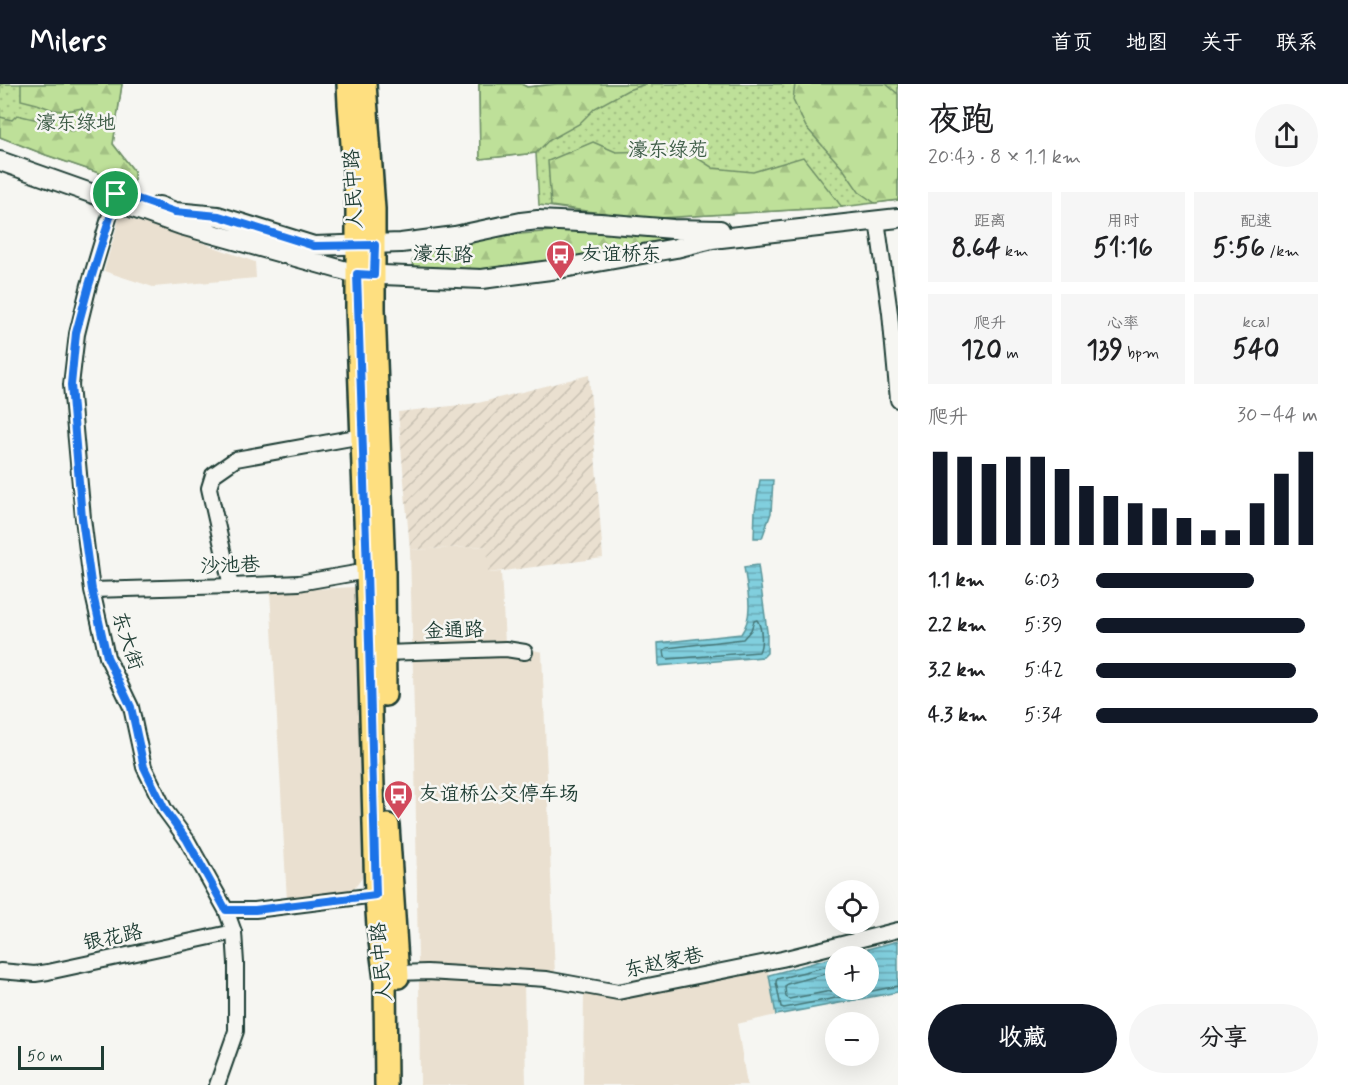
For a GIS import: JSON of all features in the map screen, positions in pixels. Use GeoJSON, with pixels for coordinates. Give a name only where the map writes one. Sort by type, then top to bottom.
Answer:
{"type":"FeatureCollection","features":[{"type":"Feature","properties":{"kind":"main road","name":"人民中路"},"geometry":{"type":"LineString","coordinates":[[348,84],[357,210],[366,245]]}},
{"type":"Feature","properties":{"kind":"main road","name":"人民中路"},"geometry":{"type":"LineString","coordinates":[[365,84],[374,209],[366,245],[362,436],[376,895],[386,979],[386,1085]]}},
{"type":"Feature","properties":{"kind":"main road","name":"濠东路"},"geometry":{"type":"LineString","coordinates":[[0,150],[181,225],[365,275],[482,279],[558,269],[676,248],[712,239],[898,218]]}},
{"type":"Feature","properties":{"kind":"main road","name":"濠东路"},"geometry":{"type":"LineString","coordinates":[[0,161],[111,196],[175,212],[219,216],[314,246],[401,243],[455,236],[538,220],[714,230],[898,208]]}},
{"type":"Feature","properties":{"kind":"main road","name":"人民中路"},"geometry":{"type":"LineString","coordinates":[[365,275],[384,572],[388,819],[398,973],[398,1085]]}},
{"type":"Feature","properties":{"kind":"street","name":"东大街"},"geometry":{"type":"LineString","coordinates":[[111,196],[76,333],[71,385],[82,518],[92,590],[107,657],[131,707],[144,767],[165,810],[187,840],[226,910],[234,932],[236,1031],[217,1085]]}},
{"type":"Feature","properties":{"kind":"street"},"geometry":{"type":"LineString","coordinates":[[877,220],[890,313],[898,400]]}},
{"type":"Feature","properties":{"kind":"street"},"geometry":{"type":"LineString","coordinates":[[231,586],[209,488],[213,476],[236,459],[362,436]]}},
{"type":"Feature","properties":{"kind":"street","name":"沙池巷"},"geometry":{"type":"LineString","coordinates":[[92,590],[299,583],[367,571]]}},
{"type":"Feature","properties":{"kind":"street","name":"金通路"},"geometry":{"type":"LineString","coordinates":[[384,653],[506,649],[525,651]]}},
{"type":"Feature","properties":{"kind":"street"},"geometry":{"type":"LineString","coordinates":[[226,910],[255,910],[376,895]]}},
{"type":"Feature","properties":{"kind":"street","name":"东赵家巷"},"geometry":{"type":"LineString","coordinates":[[398,973],[427,972],[546,979],[618,992],[782,958],[898,930]]}},
{"type":"Feature","properties":{"kind":"street","name":"银花路"},"geometry":{"type":"LineString","coordinates":[[0,971],[35,974],[48,972],[234,932]]}},
{"type":"Feature","properties":{"kind":"shaded area"},"geometry":{"type":"Polygon","coordinates":[[[120,216],[176,233],[255,262],[256,278],[153,287],[104,271],[120,216]]]}},
{"type":"Feature","properties":{"kind":"shaded area"},"geometry":{"type":"Polygon","coordinates":[[[589,375],[603,558],[488,573],[487,546],[410,550],[398,412],[478,403],[589,375]]]}},
{"type":"Feature","properties":{"kind":"shaded area"},"geometry":{"type":"Polygon","coordinates":[[[488,546],[488,573],[501,572],[505,643],[542,652],[555,975],[420,966],[418,963],[410,550],[488,546]]]}},
{"type":"Feature","properties":{"kind":"shaded area"},"geometry":{"type":"Polygon","coordinates":[[[356,587],[367,871],[354,889],[347,894],[287,901],[270,591],[356,587]]]}},
{"type":"Feature","properties":{"kind":"shaded area"},"geometry":{"type":"Polygon","coordinates":[[[767,965],[776,1015],[737,1024],[747,1085],[583,1085],[584,993],[617,998],[767,965]]]}},
{"type":"Feature","properties":{"kind":"shaded area"},"geometry":{"type":"Polygon","coordinates":[[[422,978],[524,983],[526,1085],[420,1085],[419,982],[422,978]]]}},
{"type":"Feature","properties":{"kind":"green space","name":"濠东绿地"},"geometry":{"type":"Polygon","coordinates":[[[0,84],[122,84],[113,144],[134,171],[134,185],[0,137],[0,84]]]}},
{"type":"Feature","properties":{"kind":"green space","name":"濠东绿地"},"geometry":{"type":"Polygon","coordinates":[[[21,84],[122,84],[113,144],[134,171],[134,185],[0,137],[0,117],[12,120],[17,115],[51,123],[72,131],[83,127],[86,117],[82,108],[66,111],[53,110],[21,100],[21,84]]]}},
{"type":"Feature","properties":{"kind":"green space","name":"濠东绿苑"},"geometry":{"type":"Polygon","coordinates":[[[479,84],[521,84],[527,87],[557,84],[898,84],[898,200],[842,207],[643,219],[539,205],[536,153],[480,159],[479,84]]]}},
{"type":"Feature","properties":{"kind":"green space"},"geometry":{"type":"Polygon","coordinates":[[[479,84],[521,84],[527,87],[557,84],[646,84],[628,90],[595,108],[579,124],[548,141],[536,153],[480,159],[479,84]]]}},
{"type":"Feature","properties":{"kind":"green space"},"geometry":{"type":"Polygon","coordinates":[[[795,84],[886,84],[898,94],[898,200],[875,203],[859,192],[844,170],[806,127],[793,100],[795,84]]]}},
{"type":"Feature","properties":{"kind":"green space"},"geometry":{"type":"Polygon","coordinates":[[[593,142],[616,152],[688,152],[713,168],[753,172],[803,157],[842,207],[643,219],[551,206],[548,161],[593,142]]]}},
{"type":"Feature","properties":{"kind":"green space"},"geometry":{"type":"Polygon","coordinates":[[[593,227],[664,236],[665,239],[663,242],[490,272],[413,268],[412,261],[416,257],[476,239],[593,227]]]}},
{"type":"Feature","properties":{"kind":"water"},"geometry":{"type":"Polygon","coordinates":[[[760,480],[773,480],[771,513],[762,538],[754,538],[755,511],[760,480]]]}},
{"type":"Feature","properties":{"kind":"water"},"geometry":{"type":"Polygon","coordinates":[[[758,565],[767,631],[767,653],[763,657],[659,666],[658,643],[741,634],[749,610],[744,567],[758,565]]]}},
{"type":"Feature","properties":{"kind":"water"},"geometry":{"type":"Polygon","coordinates":[[[898,941],[898,992],[879,996],[879,946],[898,941]]]}},
{"type":"Feature","properties":{"kind":"water"},"geometry":{"type":"Polygon","coordinates":[[[825,960],[825,1000],[856,1000],[776,1015],[769,975],[825,960]]]}},
{"type":"Feature","properties":{"kind":"place","name":"友谊桥东"},"geometry":{"type":"Point","coordinates":[560,280]}},
{"type":"Feature","properties":{"kind":"place","name":"友谊桥公交停车场"},"geometry":{"type":"Point","coordinates":[398,820]}},
{"type":"Feature","properties":{"kind":"route"},"geometry":{"type":"LineString","coordinates":[[109,189],[175,212],[219,216],[314,246],[375,245],[374,275],[357,274],[357,309],[376,895],[255,910],[226,910],[187,840],[165,810],[144,767],[131,707],[107,657],[92,590],[82,518],[71,385],[76,333],[116,194],[109,189]]}}]}
